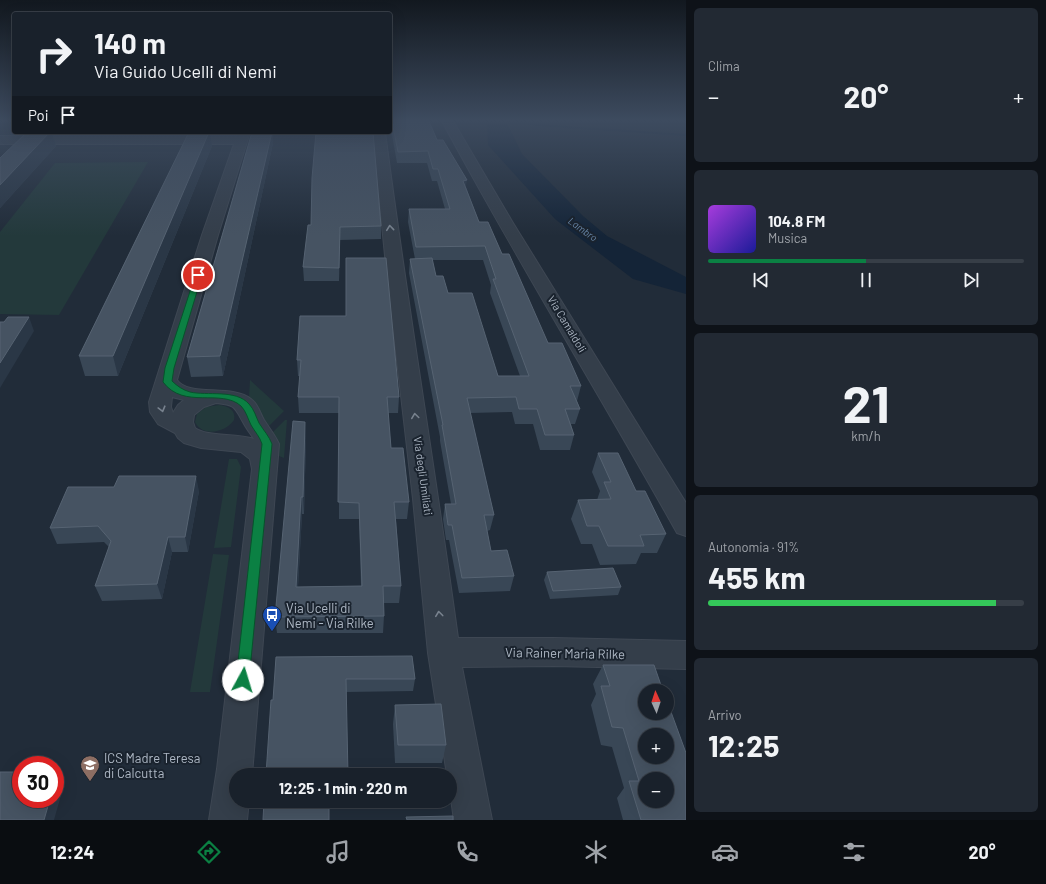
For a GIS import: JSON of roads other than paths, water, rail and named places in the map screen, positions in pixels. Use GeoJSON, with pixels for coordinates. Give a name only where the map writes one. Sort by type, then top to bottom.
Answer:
{"type":"FeatureCollection","features":[{"type":"Feature","properties":{"kind":"street"},"geometry":{"type":"LineString","coordinates":[[235,159],[208,243],[160,402],[161,411],[171,424],[182,428],[194,438],[213,442],[238,443],[250,447],[261,456],[265,471]]}},
{"type":"Feature","properties":{"kind":"street","name":"Via degli Umiliati"},"geometry":{"type":"LineString","coordinates":[[382,159],[394,266],[426,500],[444,653],[473,820]]}},
{"type":"Feature","properties":{"kind":"street","name":"Via Camaldoli"},"geometry":{"type":"LineString","coordinates":[[469,159],[651,464],[686,526]]}},
{"type":"Feature","properties":{"kind":"street"},"geometry":{"type":"LineString","coordinates":[[167,380],[172,388],[189,395],[220,396],[240,401],[246,406],[266,441],[267,449],[265,471],[235,769],[226,811]]}},
{"type":"Feature","properties":{"kind":"street"},"geometry":{"type":"LineString","coordinates":[[182,428],[182,417],[189,407],[202,400],[220,396]]}},
{"type":"Feature","properties":{"kind":"street"},"geometry":{"type":"LineString","coordinates":[[213,442],[224,440],[242,431],[247,424],[250,414]]}},
{"type":"Feature","properties":{"kind":"street","name":"Via Rainer Maria Rilke"},"geometry":{"type":"LineString","coordinates":[[444,653],[554,652],[686,655]]}},
{"type":"Feature","properties":{"kind":"water","name":"Lambro"},"geometry":{"type":"Polygon","coordinates":[[[501,159],[527,159],[583,216],[607,236],[686,277],[686,294],[633,279],[555,219],[501,159]]]}},
{"type":"Feature","properties":{"kind":"place","name":"Via Ucelli di Nemi - Via Rilke"},"geometry":{"type":"Point","coordinates":[272,632]}},
{"type":"Feature","properties":{"kind":"place","name":"ICS Madre Teresa di Calcutta"},"geometry":{"type":"Point","coordinates":[90,782]}}]}
